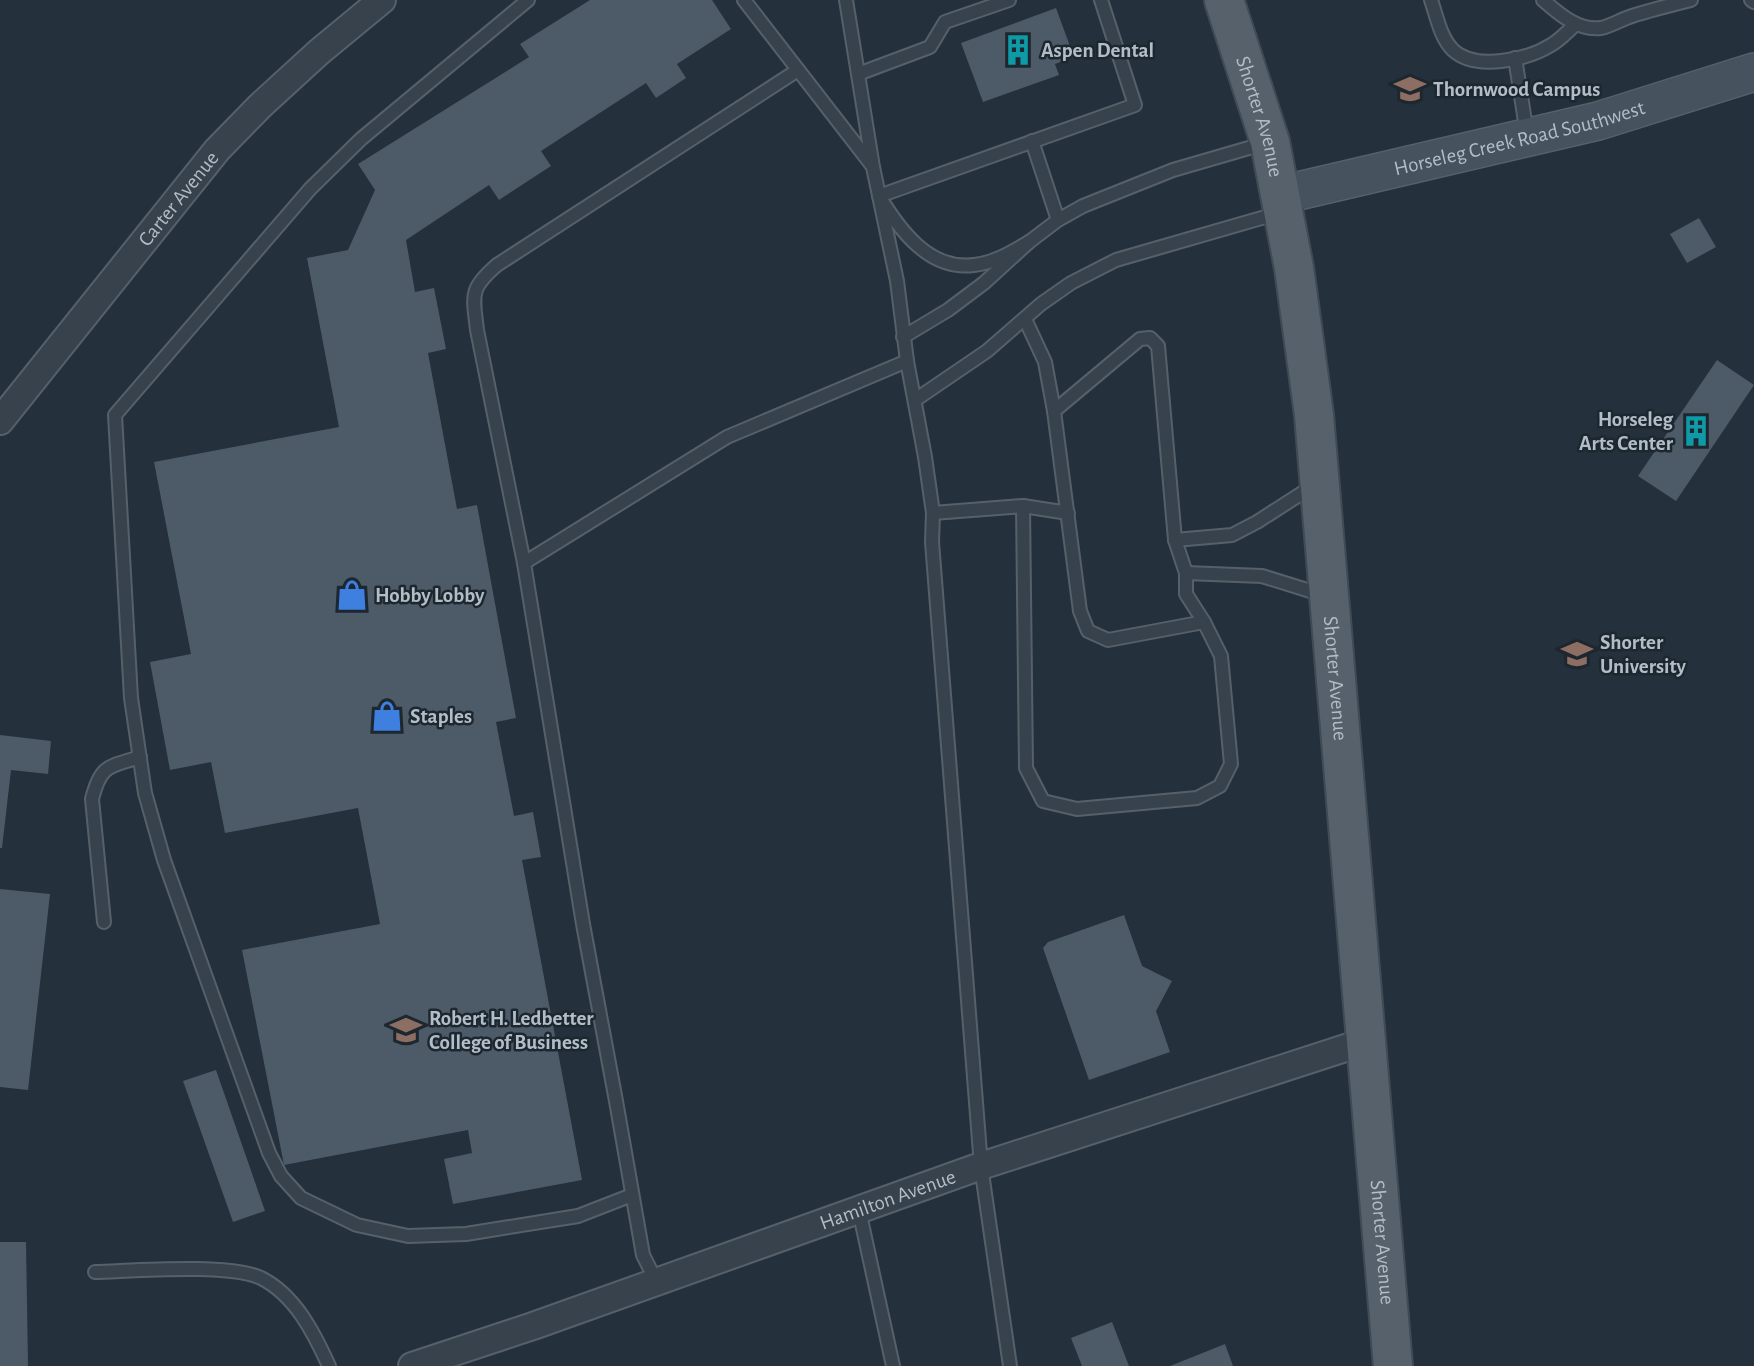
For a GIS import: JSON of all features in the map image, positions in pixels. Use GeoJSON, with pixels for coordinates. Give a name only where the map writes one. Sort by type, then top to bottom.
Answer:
{"type":"FeatureCollection","features":[{"type":"Feature","properties":{"kind":"main road","name":"Shorter Avenue"},"geometry":{"type":"LineString","coordinates":[[1224,0],[1270,142],[1294,268],[1314,415],[1389,1311],[1385,1361]]}},
{"type":"Feature","properties":{"kind":"street","name":"Carter Avenue"},"geometry":{"type":"LineString","coordinates":[[0,421],[218,150],[319,51],[382,0]]}},
{"type":"Feature","properties":{"kind":"street","name":"Horseleg Creek Road Southwest"},"geometry":{"type":"LineString","coordinates":[[1282,203],[1598,121],[1754,72]]}},
{"type":"Feature","properties":{"kind":"street","name":"Hamilton Avenue"},"geometry":{"type":"LineString","coordinates":[[412,1366],[981,1166],[1367,1041]]}},
{"type":"Feature","properties":{"kind":"lane"},"geometry":{"type":"LineString","coordinates":[[528,0],[361,139],[310,189],[115,415],[131,698],[145,793],[164,860],[269,1153],[281,1176],[301,1198],[357,1225],[408,1236],[466,1234],[578,1216],[632,1195]]}},
{"type":"Feature","properties":{"kind":"lane"},"geometry":{"type":"LineString","coordinates":[[744,0],[873,167]]}},
{"type":"Feature","properties":{"kind":"lane"},"geometry":{"type":"LineString","coordinates":[[846,0],[873,167],[897,281],[907,361],[933,513],[932,542],[981,1166],[1010,1366]]}},
{"type":"Feature","properties":{"kind":"lane"},"geometry":{"type":"LineString","coordinates":[[858,74],[930,47],[946,22],[1009,0]]}},
{"type":"Feature","properties":{"kind":"lane"},"geometry":{"type":"LineString","coordinates":[[879,196],[1135,105],[1101,0]]}},
{"type":"Feature","properties":{"kind":"lane"},"geometry":{"type":"LineString","coordinates":[[1432,0],[1442,32],[1451,48],[1460,55],[1481,63],[1515,58],[1550,46],[1576,24]]}},
{"type":"Feature","properties":{"kind":"lane"},"geometry":{"type":"LineString","coordinates":[[1543,0],[1559,14],[1589,28],[1602,28],[1631,16],[1691,0]]}},
{"type":"Feature","properties":{"kind":"lane"},"geometry":{"type":"LineString","coordinates":[[1515,58],[1528,138]]}},
{"type":"Feature","properties":{"kind":"lane"},"geometry":{"type":"LineString","coordinates":[[656,1281],[643,1255],[580,911],[524,563],[477,330],[474,298],[478,282],[497,265],[798,70]]}},
{"type":"Feature","properties":{"kind":"lane"},"geometry":{"type":"LineString","coordinates":[[1032,141],[1058,220]]}},
{"type":"Feature","properties":{"kind":"lane"},"geometry":{"type":"LineString","coordinates":[[904,337],[948,310],[984,283],[1029,242],[1058,220],[1083,206],[1173,170],[1270,142]]}},
{"type":"Feature","properties":{"kind":"lane"},"geometry":{"type":"LineString","coordinates":[[879,196],[906,236],[923,250],[958,265],[974,265],[1004,256],[1029,242]]}},
{"type":"Feature","properties":{"kind":"lane"},"geometry":{"type":"LineString","coordinates":[[915,400],[987,351],[1071,283],[1116,260],[1282,203]]}},
{"type":"Feature","properties":{"kind":"lane"},"geometry":{"type":"LineString","coordinates":[[1025,319],[1045,362],[1080,611],[1088,631],[1108,640],[1205,622]]}},
{"type":"Feature","properties":{"kind":"lane"},"geometry":{"type":"LineString","coordinates":[[1023,506],[1026,768],[1043,801],[1077,809],[1104,807],[1197,798],[1220,786],[1231,764],[1221,656],[1205,622],[1186,594],[1186,573],[1175,540],[1158,346],[1150,338],[1140,339],[1054,411]]}},
{"type":"Feature","properties":{"kind":"lane"},"geometry":{"type":"LineString","coordinates":[[524,563],[727,437],[907,361]]}},
{"type":"Feature","properties":{"kind":"lane"},"geometry":{"type":"LineString","coordinates":[[1175,540],[1232,535],[1320,482]]}},
{"type":"Feature","properties":{"kind":"lane"},"geometry":{"type":"LineString","coordinates":[[933,513],[1023,506],[1068,513]]}},
{"type":"Feature","properties":{"kind":"lane"},"geometry":{"type":"LineString","coordinates":[[1186,573],[1262,576],[1328,596]]}},
{"type":"Feature","properties":{"kind":"lane"},"geometry":{"type":"LineString","coordinates":[[104,922],[92,799],[96,781],[106,768],[140,757]]}},
{"type":"Feature","properties":{"kind":"lane"},"geometry":{"type":"LineString","coordinates":[[859,1210],[893,1366]]}},
{"type":"Feature","properties":{"kind":"lane"},"geometry":{"type":"LineString","coordinates":[[95,1272],[231,1271],[260,1278],[277,1288],[294,1306],[320,1346],[329,1366]]}},
{"type":"Feature","properties":{"kind":"building"},"geometry":{"type":"Polygon","coordinates":[[[590,0],[712,0],[731,29],[677,64],[686,78],[656,98],[646,83],[541,151],[551,166],[499,200],[489,185],[406,240],[415,292],[434,288],[446,349],[428,353],[457,509],[477,505],[516,718],[496,722],[514,816],[533,812],[541,857],[522,860],[582,1180],[453,1204],[444,1159],[472,1153],[468,1130],[284,1165],[242,950],[380,924],[358,808],[225,833],[211,762],[170,770],[150,662],[191,654],[154,462],[339,427],[307,258],[348,250],[375,190],[358,164],[529,57],[520,44],[590,0]]]}},
{"type":"Feature","properties":{"kind":"building","name":"Aspen Dental"},"geometry":{"type":"Polygon","coordinates":[[[1056,8],[1074,57],[1055,64],[1059,75],[983,102],[961,43],[1056,8]]]}},
{"type":"Feature","properties":{"kind":"building"},"geometry":{"type":"Polygon","coordinates":[[[1699,218],[1716,247],[1687,263],[1670,234],[1699,218]]]}},
{"type":"Feature","properties":{"kind":"building","name":"Horseleg Arts Center"},"geometry":{"type":"Polygon","coordinates":[[[1717,360],[1754,385],[1676,501],[1638,476],[1717,360]]]}},
{"type":"Feature","properties":{"kind":"building"},"geometry":{"type":"Polygon","coordinates":[[[0,735],[51,741],[48,774],[11,770],[2,848],[0,848],[0,735]]]}},
{"type":"Feature","properties":{"kind":"building"},"geometry":{"type":"Polygon","coordinates":[[[0,889],[50,894],[28,1090],[0,1087],[0,889]]]}},
{"type":"Feature","properties":{"kind":"building"},"geometry":{"type":"Polygon","coordinates":[[[1124,915],[1142,966],[1172,981],[1156,1011],[1170,1052],[1089,1080],[1043,948],[1048,942],[1124,915]]]}},
{"type":"Feature","properties":{"kind":"building"},"geometry":{"type":"Polygon","coordinates":[[[216,1070],[265,1211],[233,1222],[183,1081],[216,1070]]]}},
{"type":"Feature","properties":{"kind":"building"},"geometry":{"type":"Polygon","coordinates":[[[0,1242],[26,1242],[28,1366],[0,1366],[0,1242]]]}},
{"type":"Feature","properties":{"kind":"building"},"geometry":{"type":"Polygon","coordinates":[[[1112,1322],[1129,1366],[1082,1366],[1071,1338],[1112,1322]]]}},
{"type":"Feature","properties":{"kind":"building"},"geometry":{"type":"Polygon","coordinates":[[[1225,1344],[1233,1366],[1170,1366],[1225,1344]]]}},
{"type":"Feature","properties":{"kind":"place","name":"Aspen Dental"},"geometry":{"type":"Point","coordinates":[1018,50]}},
{"type":"Feature","properties":{"kind":"place","name":"Thornwood Campus"},"geometry":{"type":"Point","coordinates":[1410,89]}},
{"type":"Feature","properties":{"kind":"place","name":"Horseleg Arts Center"},"geometry":{"type":"Point","coordinates":[1696,431]}},
{"type":"Feature","properties":{"kind":"place","name":"Hobby Lobby"},"geometry":{"type":"Point","coordinates":[352,595]}},
{"type":"Feature","properties":{"kind":"place","name":"Shorter University"},"geometry":{"type":"Point","coordinates":[1577,654]}},
{"type":"Feature","properties":{"kind":"place","name":"Staples"},"geometry":{"type":"Point","coordinates":[387,716]}},
{"type":"Feature","properties":{"kind":"place","name":"Robert H. Ledbetter College of Business"},"geometry":{"type":"Point","coordinates":[406,1030]}}]}
